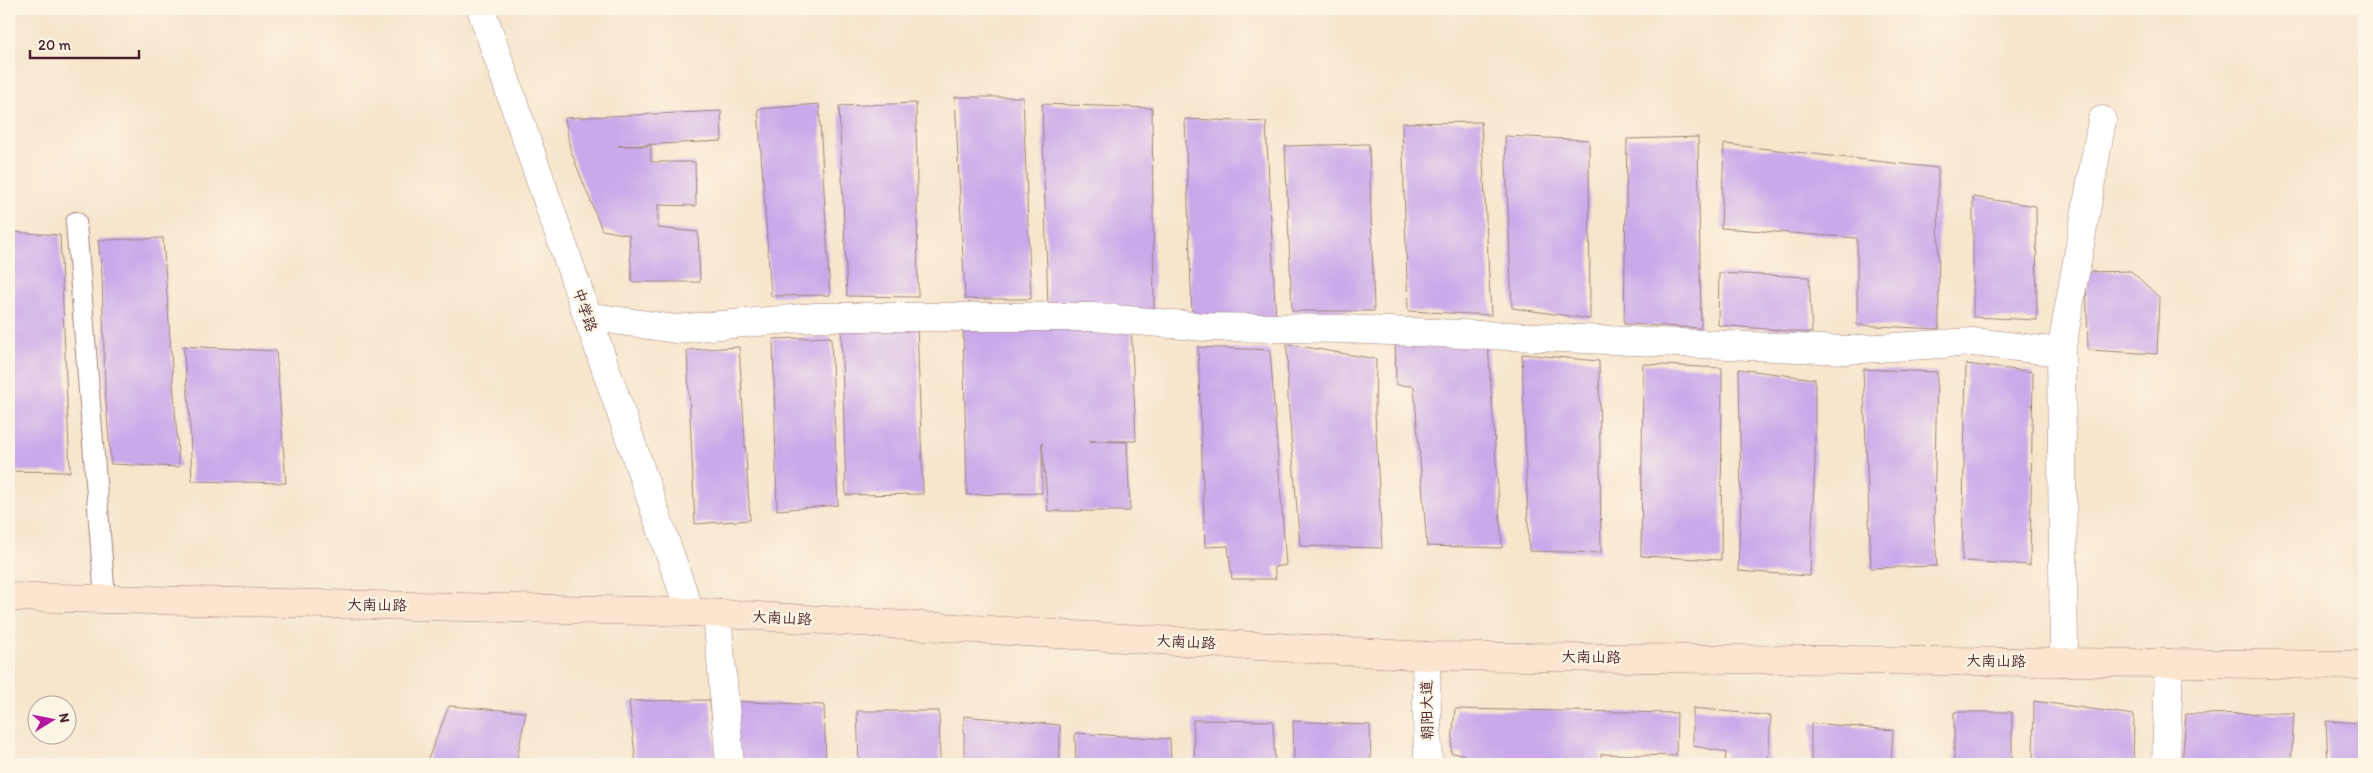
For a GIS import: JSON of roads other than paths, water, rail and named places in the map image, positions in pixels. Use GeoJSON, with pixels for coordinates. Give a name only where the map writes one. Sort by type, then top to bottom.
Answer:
{"type":"FeatureCollection","features":[{"type":"Feature","properties":{"kind":"main road","name":"大南山路"},"geometry":{"type":"LineString","coordinates":[[9,596],[690,612],[1426,656],[2364,665]]}},
{"type":"Feature","properties":{"kind":"street","name":"中学路"},"geometry":{"type":"LineString","coordinates":[[481,9],[690,612]]}},
{"type":"Feature","properties":{"kind":"street"},"geometry":{"type":"LineString","coordinates":[[2064,662],[2061,352],[2102,120]]}},
{"type":"Feature","properties":{"kind":"street"},"geometry":{"type":"LineString","coordinates":[[587,316],[675,329],[814,317],[1093,317],[1205,327],[1344,329],[1846,350],[1973,342],[2061,352]]}},
{"type":"Feature","properties":{"kind":"street"},"geometry":{"type":"LineString","coordinates":[[717,614],[730,764]]}},
{"type":"Feature","properties":{"kind":"street","name":"朝阳大道"},"geometry":{"type":"LineString","coordinates":[[1426,656],[1428,764]]}},
{"type":"Feature","properties":{"kind":"street"},"geometry":{"type":"LineString","coordinates":[[2166,764],[2169,663]]}},
{"type":"Feature","properties":{"kind":"lane"},"geometry":{"type":"LineString","coordinates":[[76,222],[105,599]]}}]}
